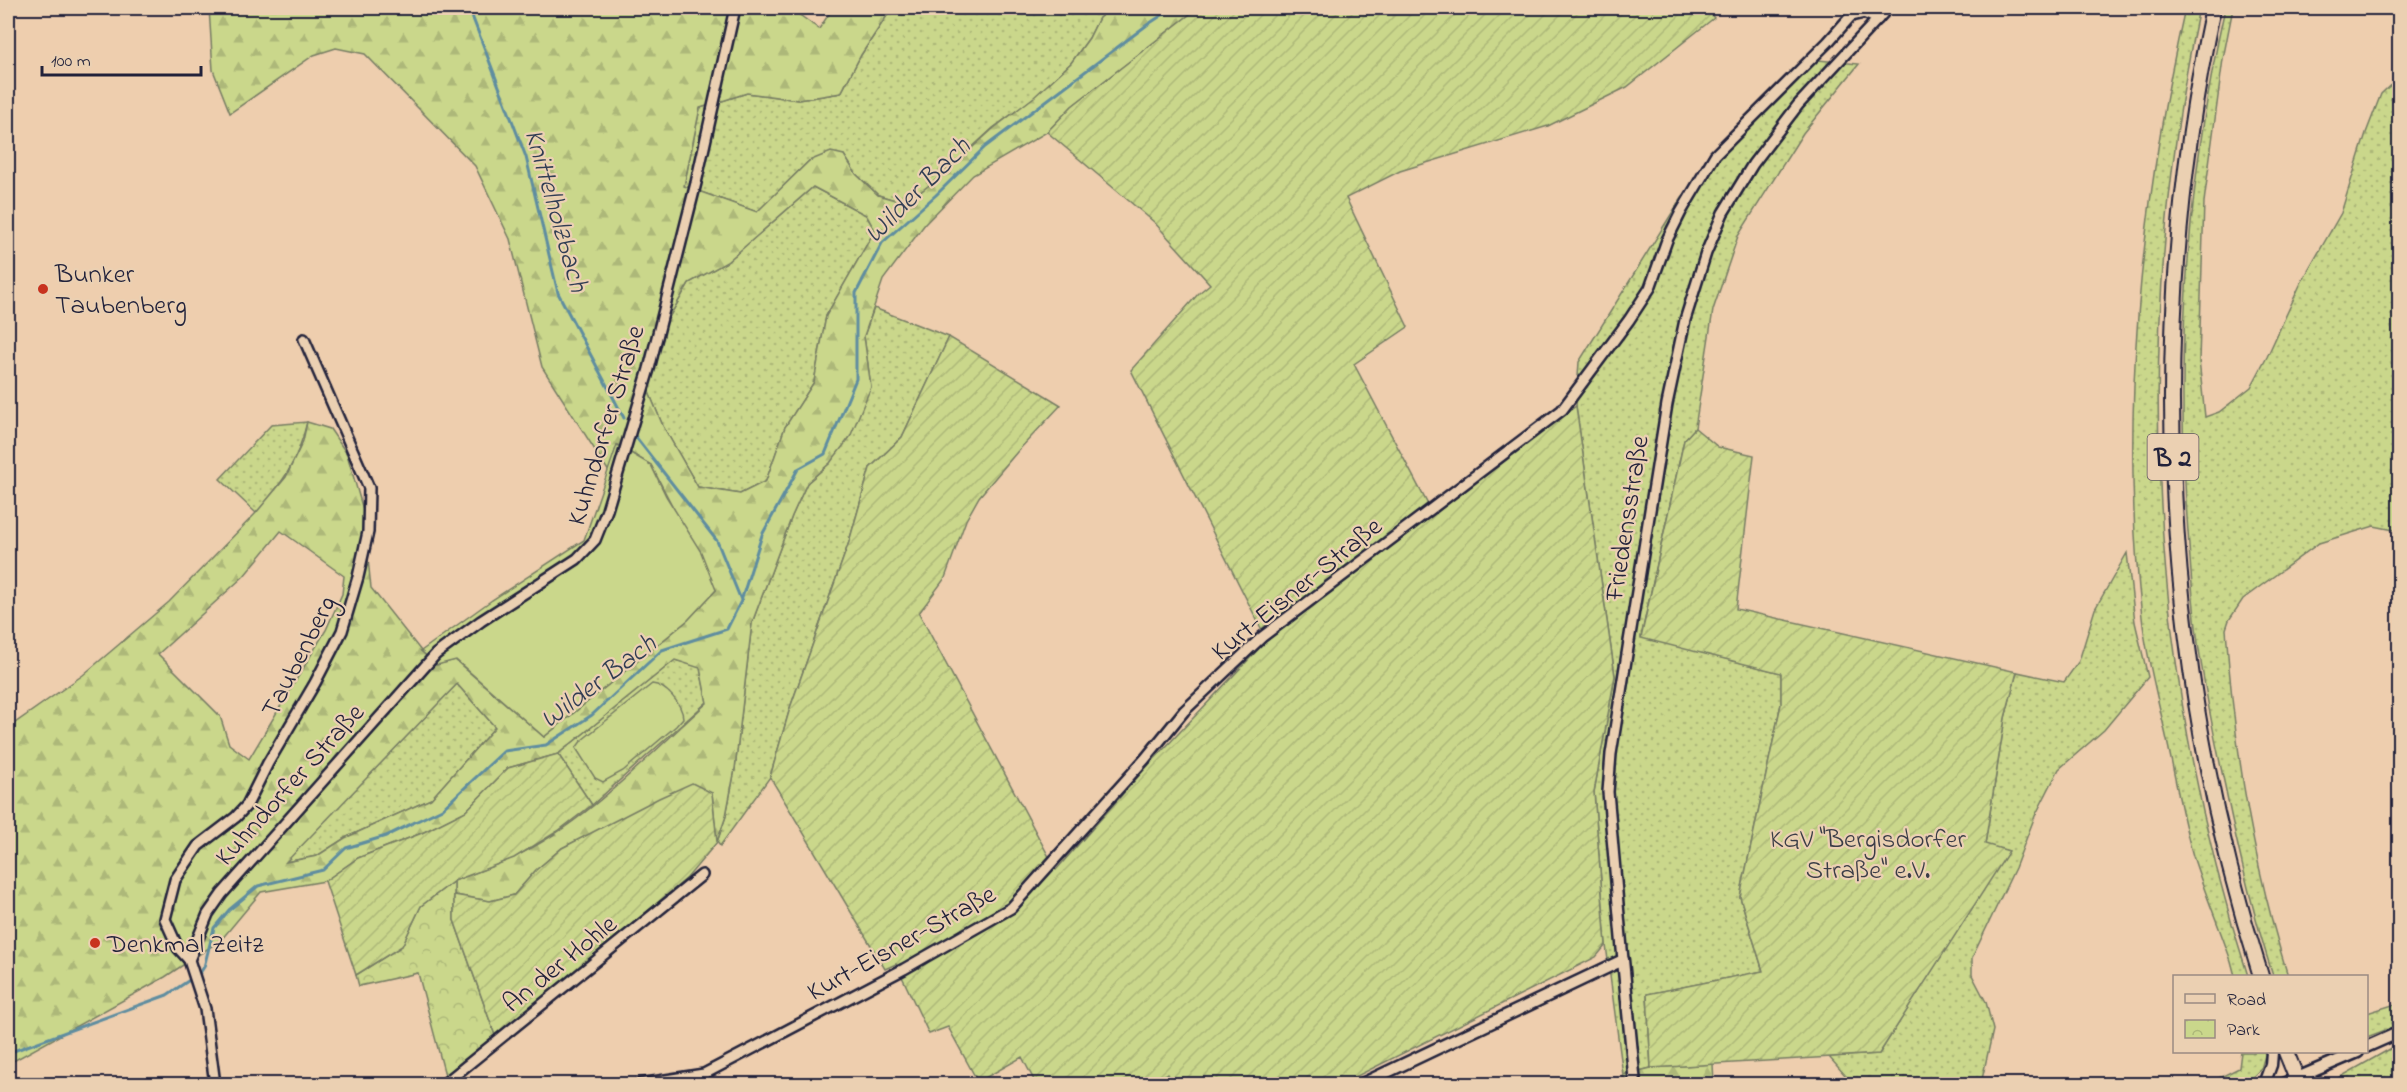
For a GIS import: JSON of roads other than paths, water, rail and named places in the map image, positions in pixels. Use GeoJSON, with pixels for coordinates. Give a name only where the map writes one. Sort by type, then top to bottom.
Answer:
{"type":"FeatureCollection","features":[{"type":"Feature","properties":{"kind":"main road","name":"B 2"},"geometry":{"type":"LineString","coordinates":[[2213,8],[2194,112],[2180,222],[2173,343],[2175,518],[2186,624],[2202,734],[2231,872],[2261,975]]}},
{"type":"Feature","properties":{"kind":"main road"},"geometry":{"type":"LineString","coordinates":[[2286,1053],[2298,1081]]}},
{"type":"Feature","properties":{"kind":"street","name":"Kuhndorfer Straße"},"geometry":{"type":"LineString","coordinates":[[190,965],[208,914],[222,894],[436,654],[481,621],[577,559],[595,540],[607,510],[649,369],[696,183],[735,8]]}},
{"type":"Feature","properties":{"kind":"street","name":"Friedensstraße"},"geometry":{"type":"LineString","coordinates":[[1635,1084],[1608,792],[1611,754],[1667,404],[1685,320],[1706,253],[1723,213],[1753,164],[1798,105],[1888,8]]}},
{"type":"Feature","properties":{"kind":"street","name":"Kurt-Eisner-Straße"},"geometry":{"type":"LineString","coordinates":[[640,1084],[704,1074],[904,969],[1011,908],[1145,759],[1184,711],[1262,637],[1562,410],[1650,288],[1667,240],[1715,155],[1851,16],[1864,13],[1878,19]]}},
{"type":"Feature","properties":{"kind":"street","name":"Taubenberg"},"geometry":{"type":"LineString","coordinates":[[190,965],[178,948],[165,919],[175,880],[198,846],[236,817],[247,805],[268,763],[315,682],[345,622],[368,532],[369,488],[304,339]]}},
{"type":"Feature","properties":{"kind":"street","name":"An der Hohle"},"geometry":{"type":"LineString","coordinates":[[444,1084],[702,875]]}},
{"type":"Feature","properties":{"kind":"street"},"geometry":{"type":"LineString","coordinates":[[1362,1084],[1623,960]]}},
{"type":"Feature","properties":{"kind":"street"},"geometry":{"type":"LineString","coordinates":[[190,965],[206,1017],[215,1084]]}},
{"type":"Feature","properties":{"kind":"street"},"geometry":{"type":"LineString","coordinates":[[2368,1047],[2400,1032]]}},
{"type":"Feature","properties":{"kind":"street"},"geometry":{"type":"LineString","coordinates":[[2264,1084],[2271,1065],[2272,1053]]}},
{"type":"Feature","properties":{"kind":"street"},"geometry":{"type":"LineString","coordinates":[[2283,1084],[2298,1081],[2356,1053]]}},
{"type":"Feature","properties":{"kind":"waterway","name":"Knittelholzbach"},"geometry":{"type":"LineString","coordinates":[[469,8],[526,157],[558,293],[624,418]]}},
{"type":"Feature","properties":{"kind":"waterway","name":"Wilder Bach"},"geometry":{"type":"LineString","coordinates":[[8,1053],[167,995],[200,973],[204,967],[214,928],[229,910],[258,886],[323,870],[346,848],[386,836],[442,809],[504,751],[546,745],[592,715],[662,650],[727,629],[741,601],[762,535],[798,469],[825,454],[856,379],[856,293],[882,243],[985,147],[1173,8]]}},
{"type":"Feature","properties":{"kind":"waterway","name":"Knittelholzbach"},"geometry":{"type":"LineString","coordinates":[[635,436],[717,541],[741,600]]}},
{"type":"Feature","properties":{"kind":"place","name":"Bunker Taubenberg"},"geometry":{"type":"Point","coordinates":[43,289]}},
{"type":"Feature","properties":{"kind":"place","name":"Denkmal Zeitz"},"geometry":{"type":"Point","coordinates":[95,943]}},
{"type":"Feature","properties":{"kind":"park label","name":"KGV \"Bergisdorfer Straße\" e.V."},"geometry":{"type":"Point","coordinates":[1868,854]}}]}
